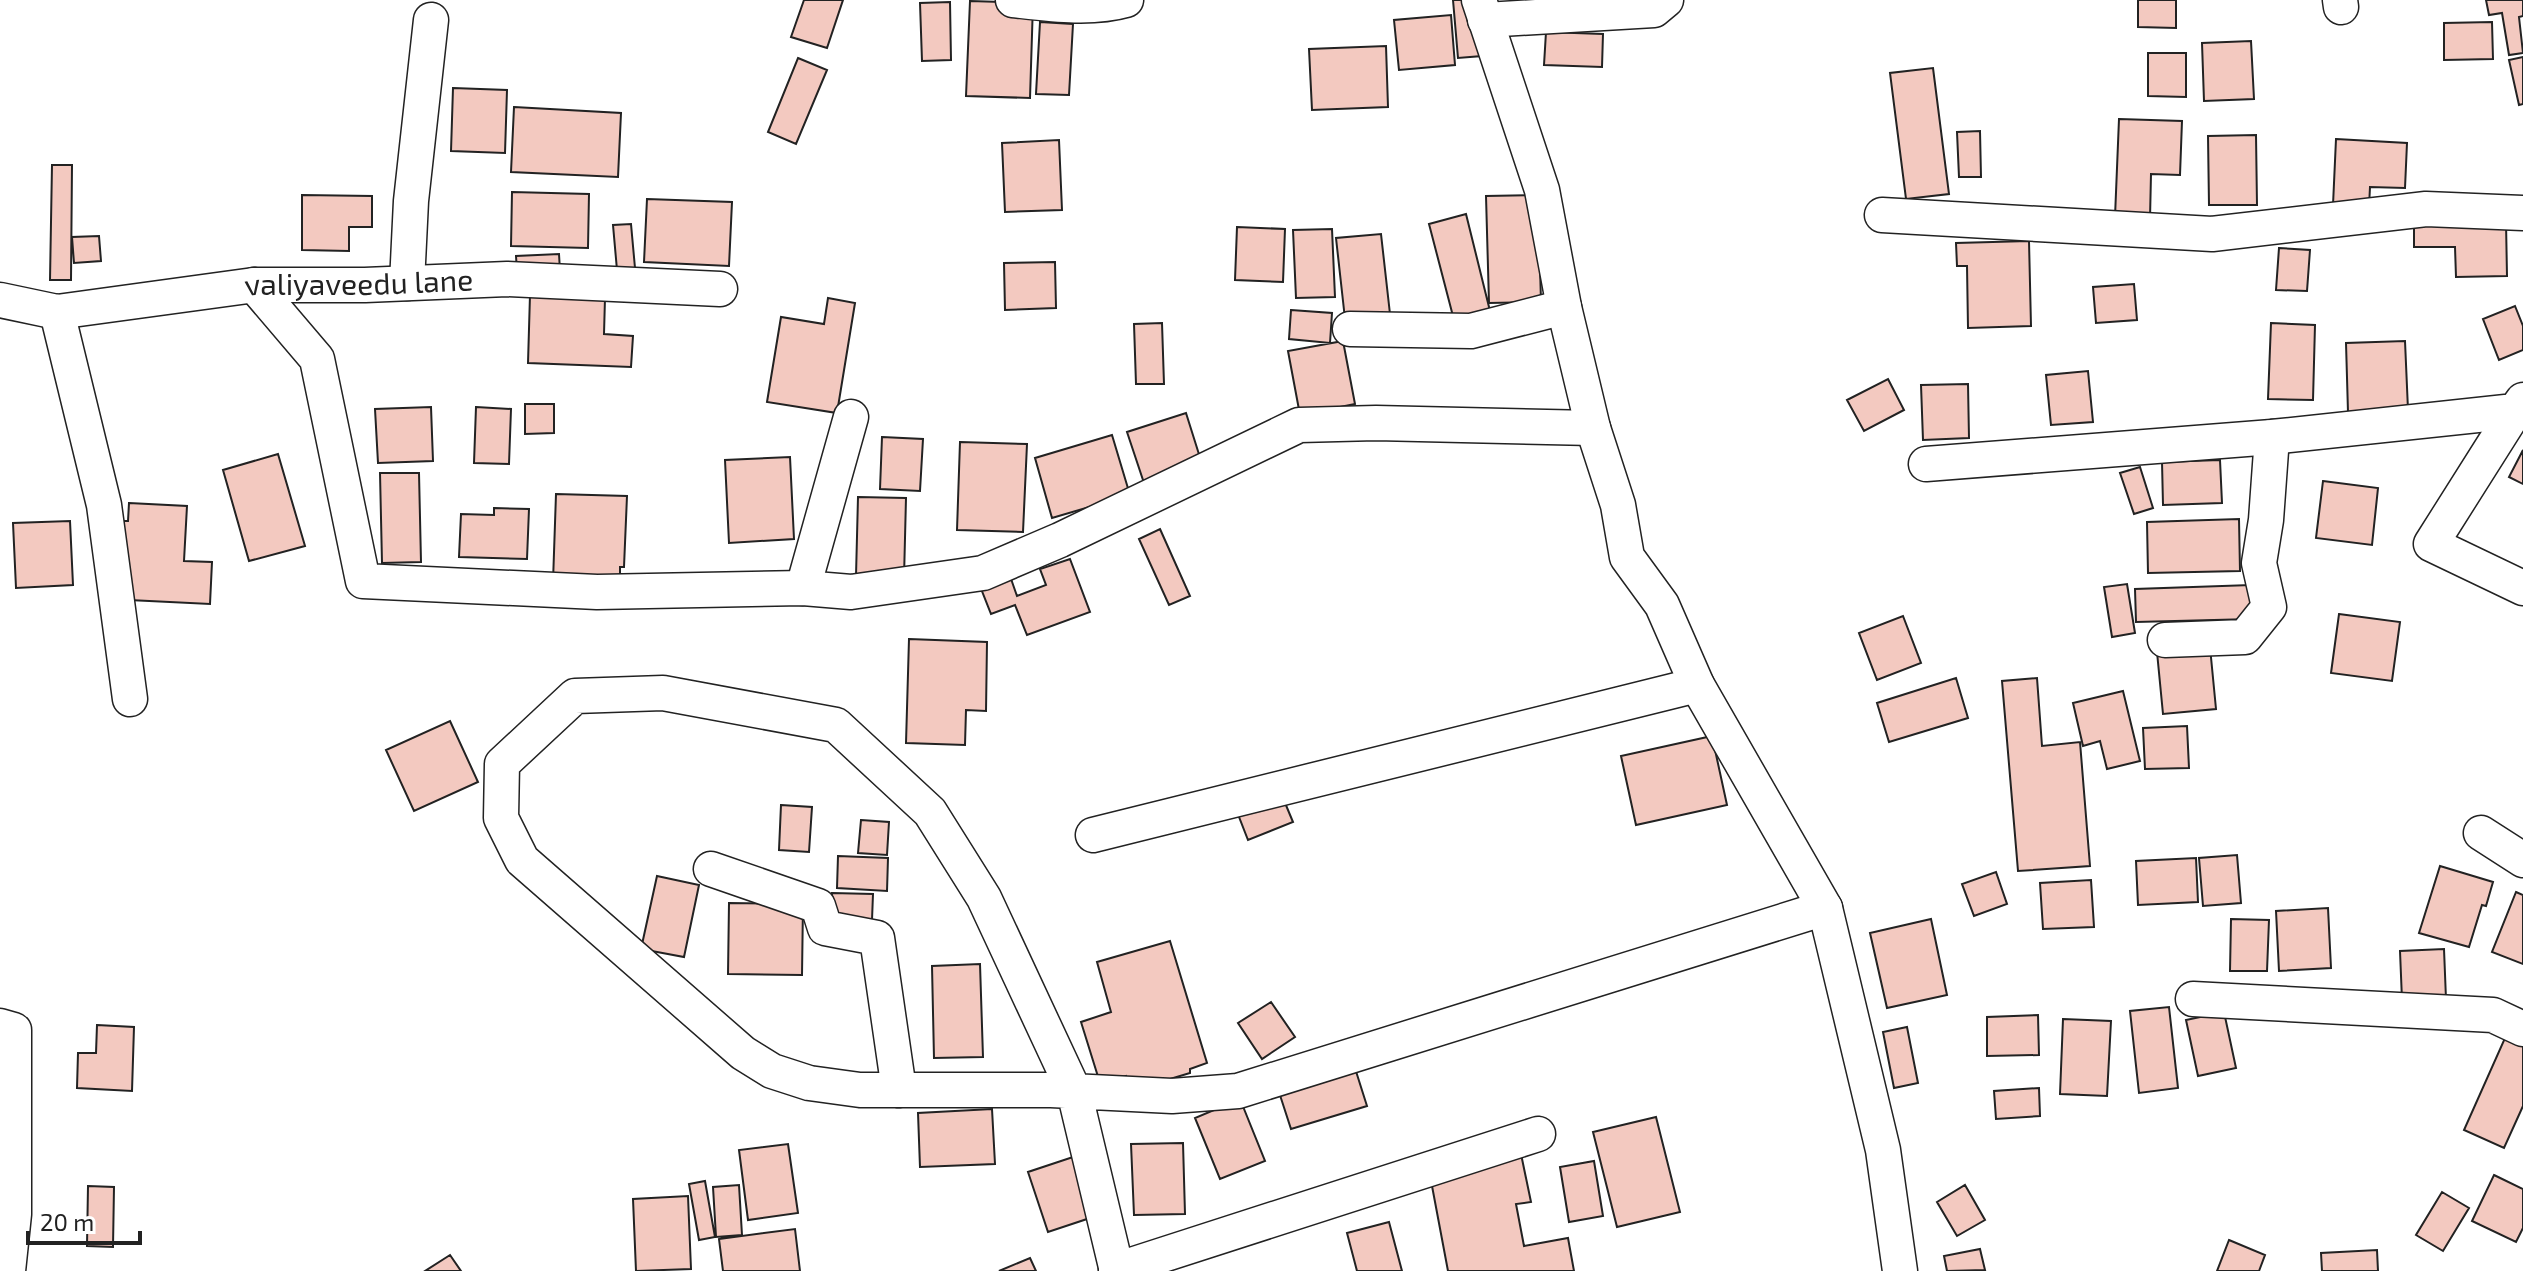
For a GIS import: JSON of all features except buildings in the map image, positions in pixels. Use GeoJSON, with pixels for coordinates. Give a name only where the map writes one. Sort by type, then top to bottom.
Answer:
{"type":"FeatureCollection","features":[{"type":"Feature","properties":{"kind":"street"},"geometry":{"type":"LineString","coordinates":[[1013,0],[1055,4],[1111,4],[1126,0]]}},
{"type":"Feature","properties":{"kind":"street"},"geometry":{"type":"LineString","coordinates":[[1666,0],[1654,10],[1482,10],[1542,190],[1564,307],[1593,428],[1618,505],[1627,557],[1662,605],[1697,685],[1825,908],[1883,1150],[1900,1271]]}},
{"type":"Feature","properties":{"kind":"street"},"geometry":{"type":"LineString","coordinates":[[407,283],[411,201],[431,20]]}},
{"type":"Feature","properties":{"kind":"street"},"geometry":{"type":"LineString","coordinates":[[1882,215],[2212,234],[2426,209],[2523,213]]}},
{"type":"Feature","properties":{"kind":"street","name":"valiyaveedu lane"},"geometry":{"type":"LineString","coordinates":[[0,300],[57,312],[254,285],[507,279],[720,289]]}},
{"type":"Feature","properties":{"kind":"street"},"geometry":{"type":"LineString","coordinates":[[254,285],[317,359],[363,581],[597,592],[803,588],[851,592],[983,573],[1060,540],[1299,425],[1376,423],[1593,428]]}},
{"type":"Feature","properties":{"kind":"street"},"geometry":{"type":"LineString","coordinates":[[1350,329],[1471,331],[1564,307]]}},
{"type":"Feature","properties":{"kind":"street"},"geometry":{"type":"LineString","coordinates":[[57,312],[104,505],[130,699]]}},
{"type":"Feature","properties":{"kind":"street"},"geometry":{"type":"LineString","coordinates":[[1926,464],[2272,437],[2519,406]]}},
{"type":"Feature","properties":{"kind":"street"},"geometry":{"type":"LineString","coordinates":[[2519,406],[2431,544],[2523,588]]}},
{"type":"Feature","properties":{"kind":"street"},"geometry":{"type":"LineString","coordinates":[[803,588],[851,417]]}},
{"type":"Feature","properties":{"kind":"street"},"geometry":{"type":"LineString","coordinates":[[2165,640],[2245,637],[2269,607],[2259,563],[2266,520],[2272,437]]}},
{"type":"Feature","properties":{"kind":"street"},"geometry":{"type":"LineString","coordinates":[[1093,835],[1697,685]]}},
{"type":"Feature","properties":{"kind":"street"},"geometry":{"type":"LineString","coordinates":[[1538,1134],[1116,1271],[1074,1091],[984,898],[930,812],[836,725],[663,693],[575,696],[502,764],[501,818],[522,860],[743,1053],[772,1071],[809,1083],[860,1090],[1074,1091],[1172,1096],[1238,1091],[1825,908]]}},
{"type":"Feature","properties":{"kind":"street"},"geometry":{"type":"LineString","coordinates":[[2481,833],[2523,860]]}},
{"type":"Feature","properties":{"kind":"street"},"geometry":{"type":"LineString","coordinates":[[711,869],[818,906],[825,928],[877,938],[899,1090]]}},
{"type":"Feature","properties":{"kind":"street"},"geometry":{"type":"LineString","coordinates":[[2193,999],[2493,1015],[2523,1029]]}},
{"type":"Feature","properties":{"kind":"street"},"geometry":{"type":"LineString","coordinates":[[0,1026],[14,1030],[14,1214],[8,1271]]}}]}
